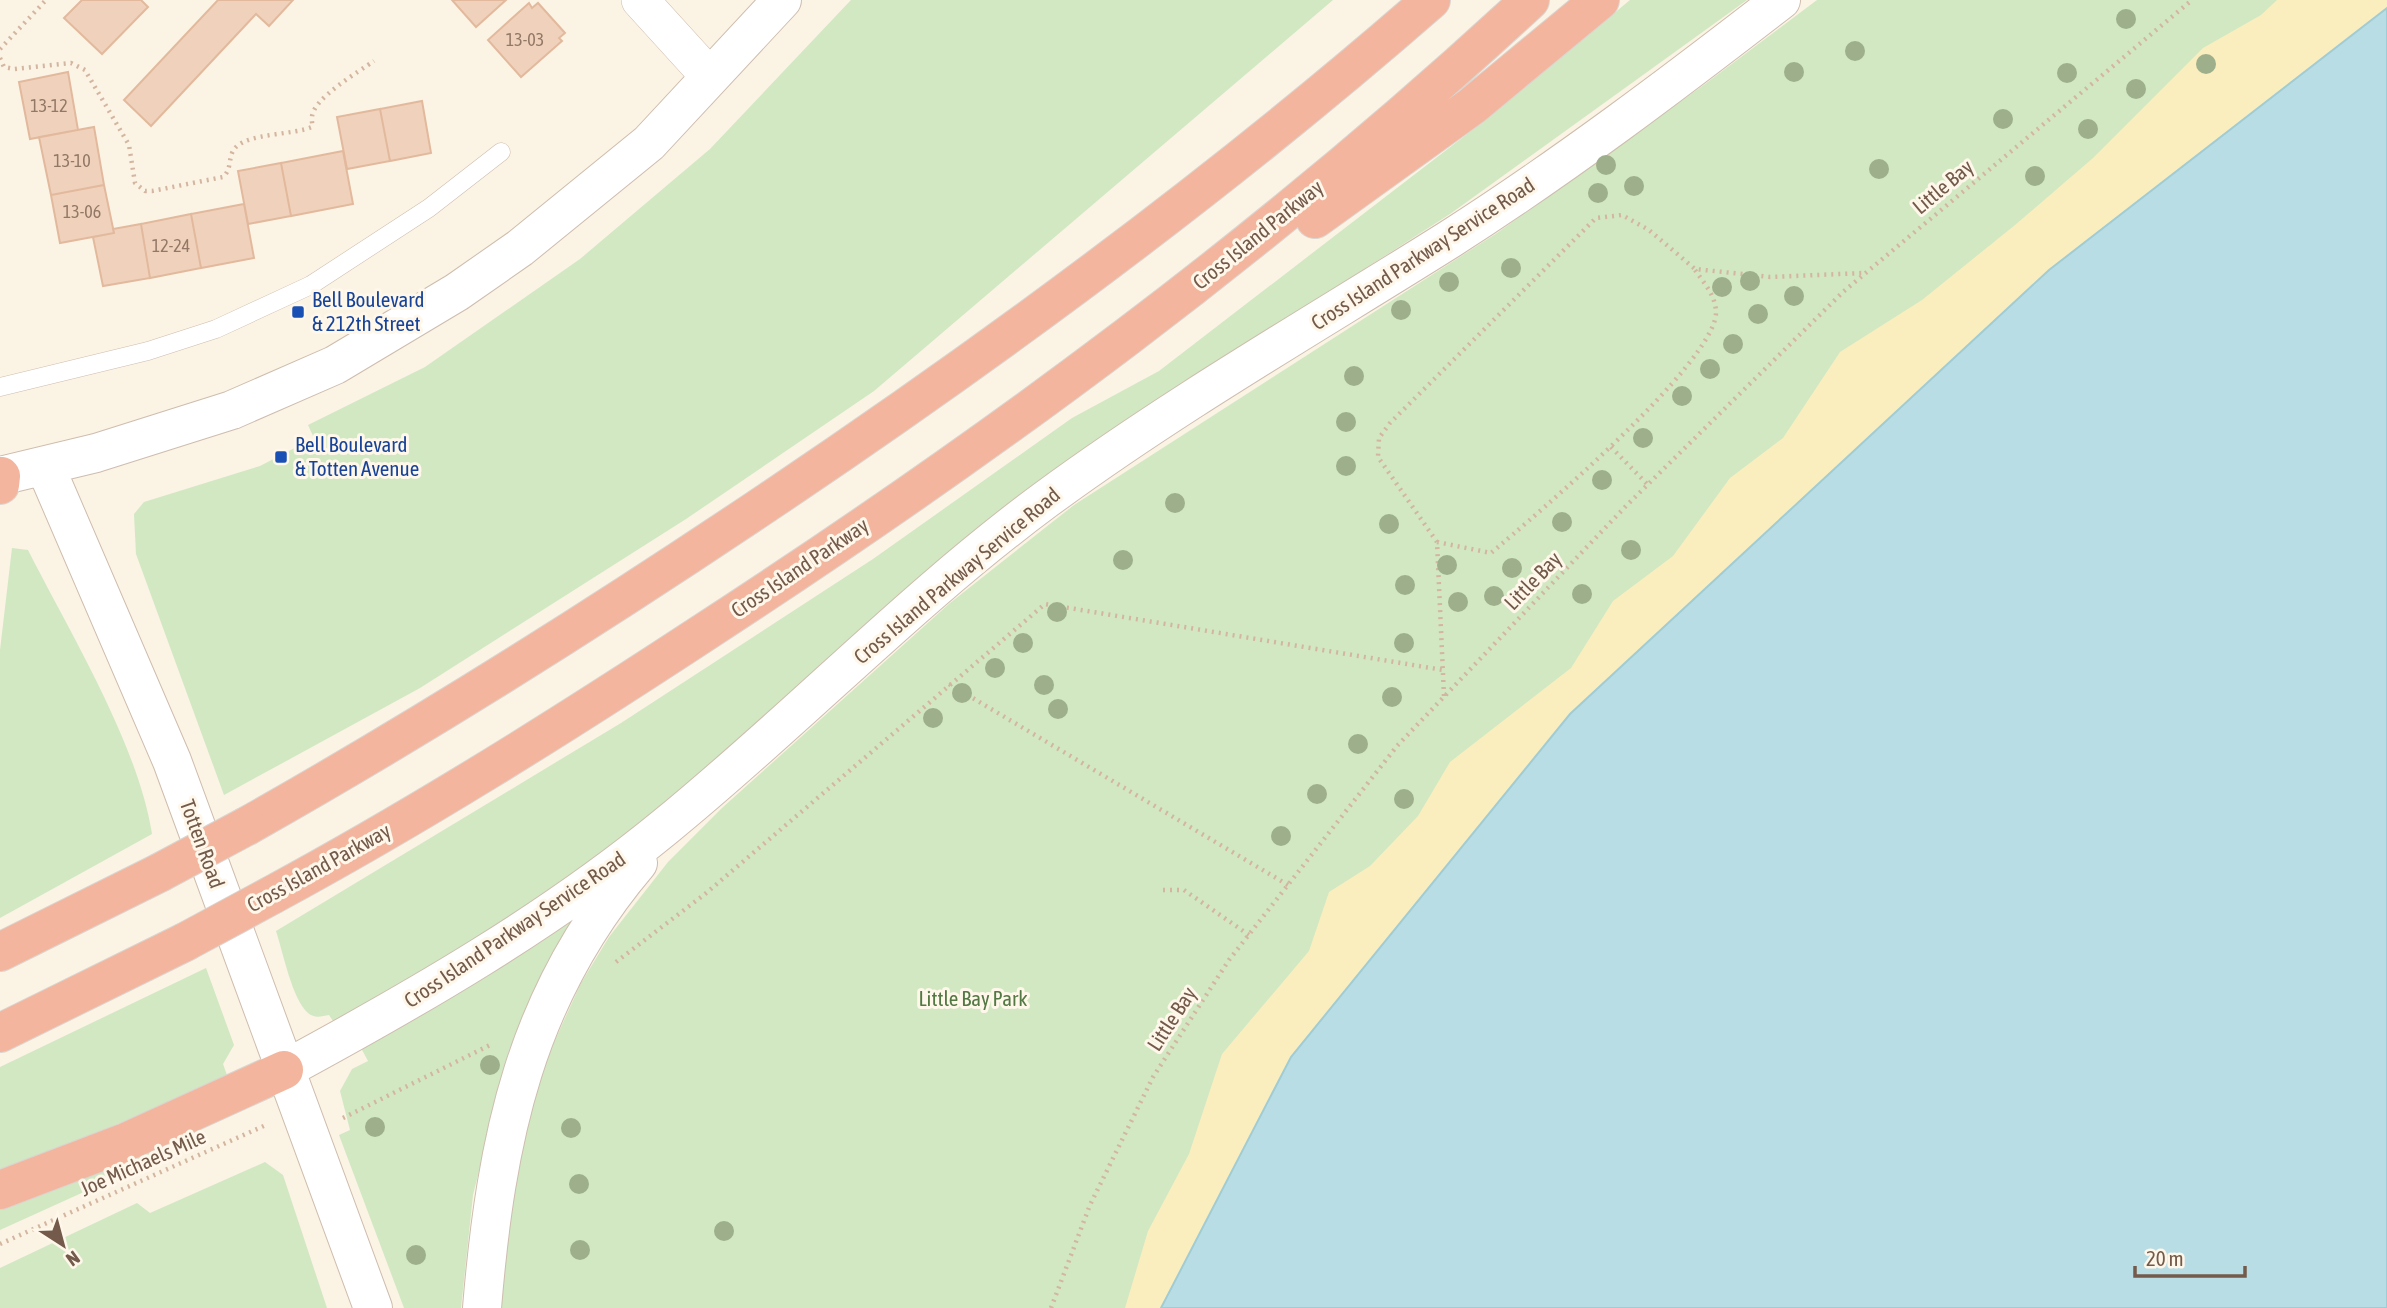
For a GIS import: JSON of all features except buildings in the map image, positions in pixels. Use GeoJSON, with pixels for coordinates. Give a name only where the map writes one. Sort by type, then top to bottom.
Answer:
{"type":"FeatureCollection","features":[{"type":"Feature","properties":{"kind":"highway"},"geometry":{"type":"LineString","coordinates":[[0,952],[247,826],[550,645],[883,424],[1045,308],[1204,187],[1431,0]]}},
{"type":"Feature","properties":{"kind":"highway","name":"Cross Island Parkway"},"geometry":{"type":"LineString","coordinates":[[0,1033],[185,942],[465,784],[593,705],[807,565],[1029,412],[1297,205],[1530,0]]}},
{"type":"Feature","properties":{"kind":"highway"},"geometry":{"type":"LineString","coordinates":[[1029,412],[1253,263],[1417,146],[1494,89],[1600,0]]}},
{"type":"Feature","properties":{"kind":"highway"},"geometry":{"type":"LineString","coordinates":[[0,475],[0,485]]}},
{"type":"Feature","properties":{"kind":"highway"},"geometry":{"type":"LineString","coordinates":[[0,1190],[138,1137],[284,1070]]}},
{"type":"Feature","properties":{"kind":"street"},"geometry":{"type":"LineString","coordinates":[[640,0],[710,77]]}},
{"type":"Feature","properties":{"kind":"street"},"geometry":{"type":"LineString","coordinates":[[0,475],[46,466],[208,419],[335,365],[457,292],[520,248],[649,143],[782,0]]}},
{"type":"Feature","properties":{"kind":"street","name":"Cross Island Parkway Service Road"},"geometry":{"type":"LineString","coordinates":[[284,1070],[461,971],[607,871],[695,803],[943,582],[1043,501],[1161,420],[1455,236],[1551,170],[1781,0]]}},
{"type":"Feature","properties":{"kind":"street","name":"Totten Road"},"geometry":{"type":"LineString","coordinates":[[46,466],[172,761],[284,1070],[316,1117],[373,1308]]}},
{"type":"Feature","properties":{"kind":"street"},"geometry":{"type":"LineString","coordinates":[[482,1308],[488,1238],[504,1139],[525,1060],[541,1016],[620,884],[695,803]]}},
{"type":"Feature","properties":{"kind":"lane"},"geometry":{"type":"LineString","coordinates":[[0,387],[148,351],[216,329],[311,285],[429,208],[501,152]]}},
{"type":"Feature","properties":{"kind":"path"},"geometry":{"type":"LineString","coordinates":[[0,49],[46,0]]}},
{"type":"Feature","properties":{"kind":"path","name":"Little Bay"},"geometry":{"type":"LineString","coordinates":[[1051,1308],[1090,1205],[1153,1077],[1229,960],[1397,746],[1648,485],[1865,272],[2192,0]]}},
{"type":"Feature","properties":{"kind":"path"},"geometry":{"type":"LineString","coordinates":[[0,58],[4,68],[71,63],[85,70],[129,145],[135,183],[139,188],[152,191],[223,177],[230,169],[233,151],[245,141],[312,127],[311,116],[317,105],[334,89],[374,61]]}},
{"type":"Feature","properties":{"kind":"path"},"geometry":{"type":"LineString","coordinates":[[1437,542],[1491,553],[1583,475],[1611,447],[1656,400],[1708,334],[1716,315],[1714,299],[1695,269],[1649,230],[1622,215],[1597,218],[1390,422],[1379,439],[1378,457],[1437,542],[1444,697]]}},
{"type":"Feature","properties":{"kind":"path"},"geometry":{"type":"LineString","coordinates":[[1695,269],[1770,277],[1865,272]]}},
{"type":"Feature","properties":{"kind":"path"},"geometry":{"type":"LineString","coordinates":[[1611,447],[1648,485]]}},
{"type":"Feature","properties":{"kind":"path"},"geometry":{"type":"LineString","coordinates":[[609,967],[705,894],[1045,604],[1443,670]]}},
{"type":"Feature","properties":{"kind":"path"},"geometry":{"type":"LineString","coordinates":[[948,684],[1288,885]]}},
{"type":"Feature","properties":{"kind":"path"},"geometry":{"type":"LineString","coordinates":[[1163,890],[1184,890],[1250,935]]}},
{"type":"Feature","properties":{"kind":"path","name":"Joe Michaels Mile"},"geometry":{"type":"LineString","coordinates":[[0,1244],[497,1041]]}},
{"type":"Feature","properties":{"kind":"green space"},"geometry":{"type":"Polygon","coordinates":[[[851,0],[1333,0],[874,391],[686,519],[420,688],[224,795],[136,554],[134,514],[144,502],[260,466],[314,438],[308,425],[425,367],[580,259],[710,149],[851,0]]]}},
{"type":"Feature","properties":{"kind":"green space"},"geometry":{"type":"Polygon","coordinates":[[[1630,0],[1747,0],[1450,214],[1204,372],[584,872],[335,1024],[329,1015],[313,1016],[302,1006],[276,931],[621,723],[873,559],[1072,418],[1159,371],[1488,118],[1630,0]]]}},
{"type":"Feature","properties":{"kind":"green space","name":"Little Bay Park"},"geometry":{"type":"Polygon","coordinates":[[[1817,0],[2387,0],[2387,8],[1291,1057],[1161,1308],[498,1308],[504,1211],[545,1062],[581,983],[609,937],[668,862],[722,808],[950,603],[1074,505],[1497,233],[1817,0]]]}},
{"type":"Feature","properties":{"kind":"green space"},"geometry":{"type":"Polygon","coordinates":[[[12,548],[28,550],[100,689],[133,763],[152,834],[0,918],[0,650],[12,548]]]}},
{"type":"Feature","properties":{"kind":"green space"},"geometry":{"type":"Polygon","coordinates":[[[582,913],[551,964],[509,1050],[473,1195],[461,1308],[404,1308],[339,1135],[350,1130],[340,1091],[352,1069],[368,1061],[361,1048],[582,913]]]}},
{"type":"Feature","properties":{"kind":"green space"},"geometry":{"type":"Polygon","coordinates":[[[206,968],[234,1045],[223,1064],[228,1078],[0,1173],[0,1067],[206,968]]]}},
{"type":"Feature","properties":{"kind":"green space"},"geometry":{"type":"Polygon","coordinates":[[[167,1142],[172,1152],[0,1230],[0,1206],[167,1142]]]}},
{"type":"Feature","properties":{"kind":"green space"},"geometry":{"type":"Polygon","coordinates":[[[265,1162],[283,1175],[327,1308],[0,1308],[0,1268],[137,1203],[150,1213],[265,1162]]]}},
{"type":"Feature","properties":{"kind":"sand"},"geometry":{"type":"Polygon","coordinates":[[[2277,0],[2387,0],[2387,8],[1291,1057],[1161,1308],[1125,1308],[1148,1231],[1189,1154],[1222,1054],[1309,951],[1329,892],[1370,866],[1418,816],[1450,762],[1571,668],[1613,601],[1673,556],[1730,478],[1783,438],[1840,352],[1922,300],[2093,158],[2203,48],[2261,15],[2277,0]]]}},
{"type":"Feature","properties":{"kind":"water"},"geometry":{"type":"Polygon","coordinates":[[[2387,8],[2387,1308],[1161,1308],[1291,1057],[1570,714],[2049,270],[2387,8]]]}},
{"type":"Feature","properties":{"kind":"place","name":"Bell Boulevard & 212th Street"},"geometry":{"type":"Point","coordinates":[298,312]}},
{"type":"Feature","properties":{"kind":"place","name":"Bell Boulevard & Totten Avenue"},"geometry":{"type":"Point","coordinates":[281,457]}}]}
